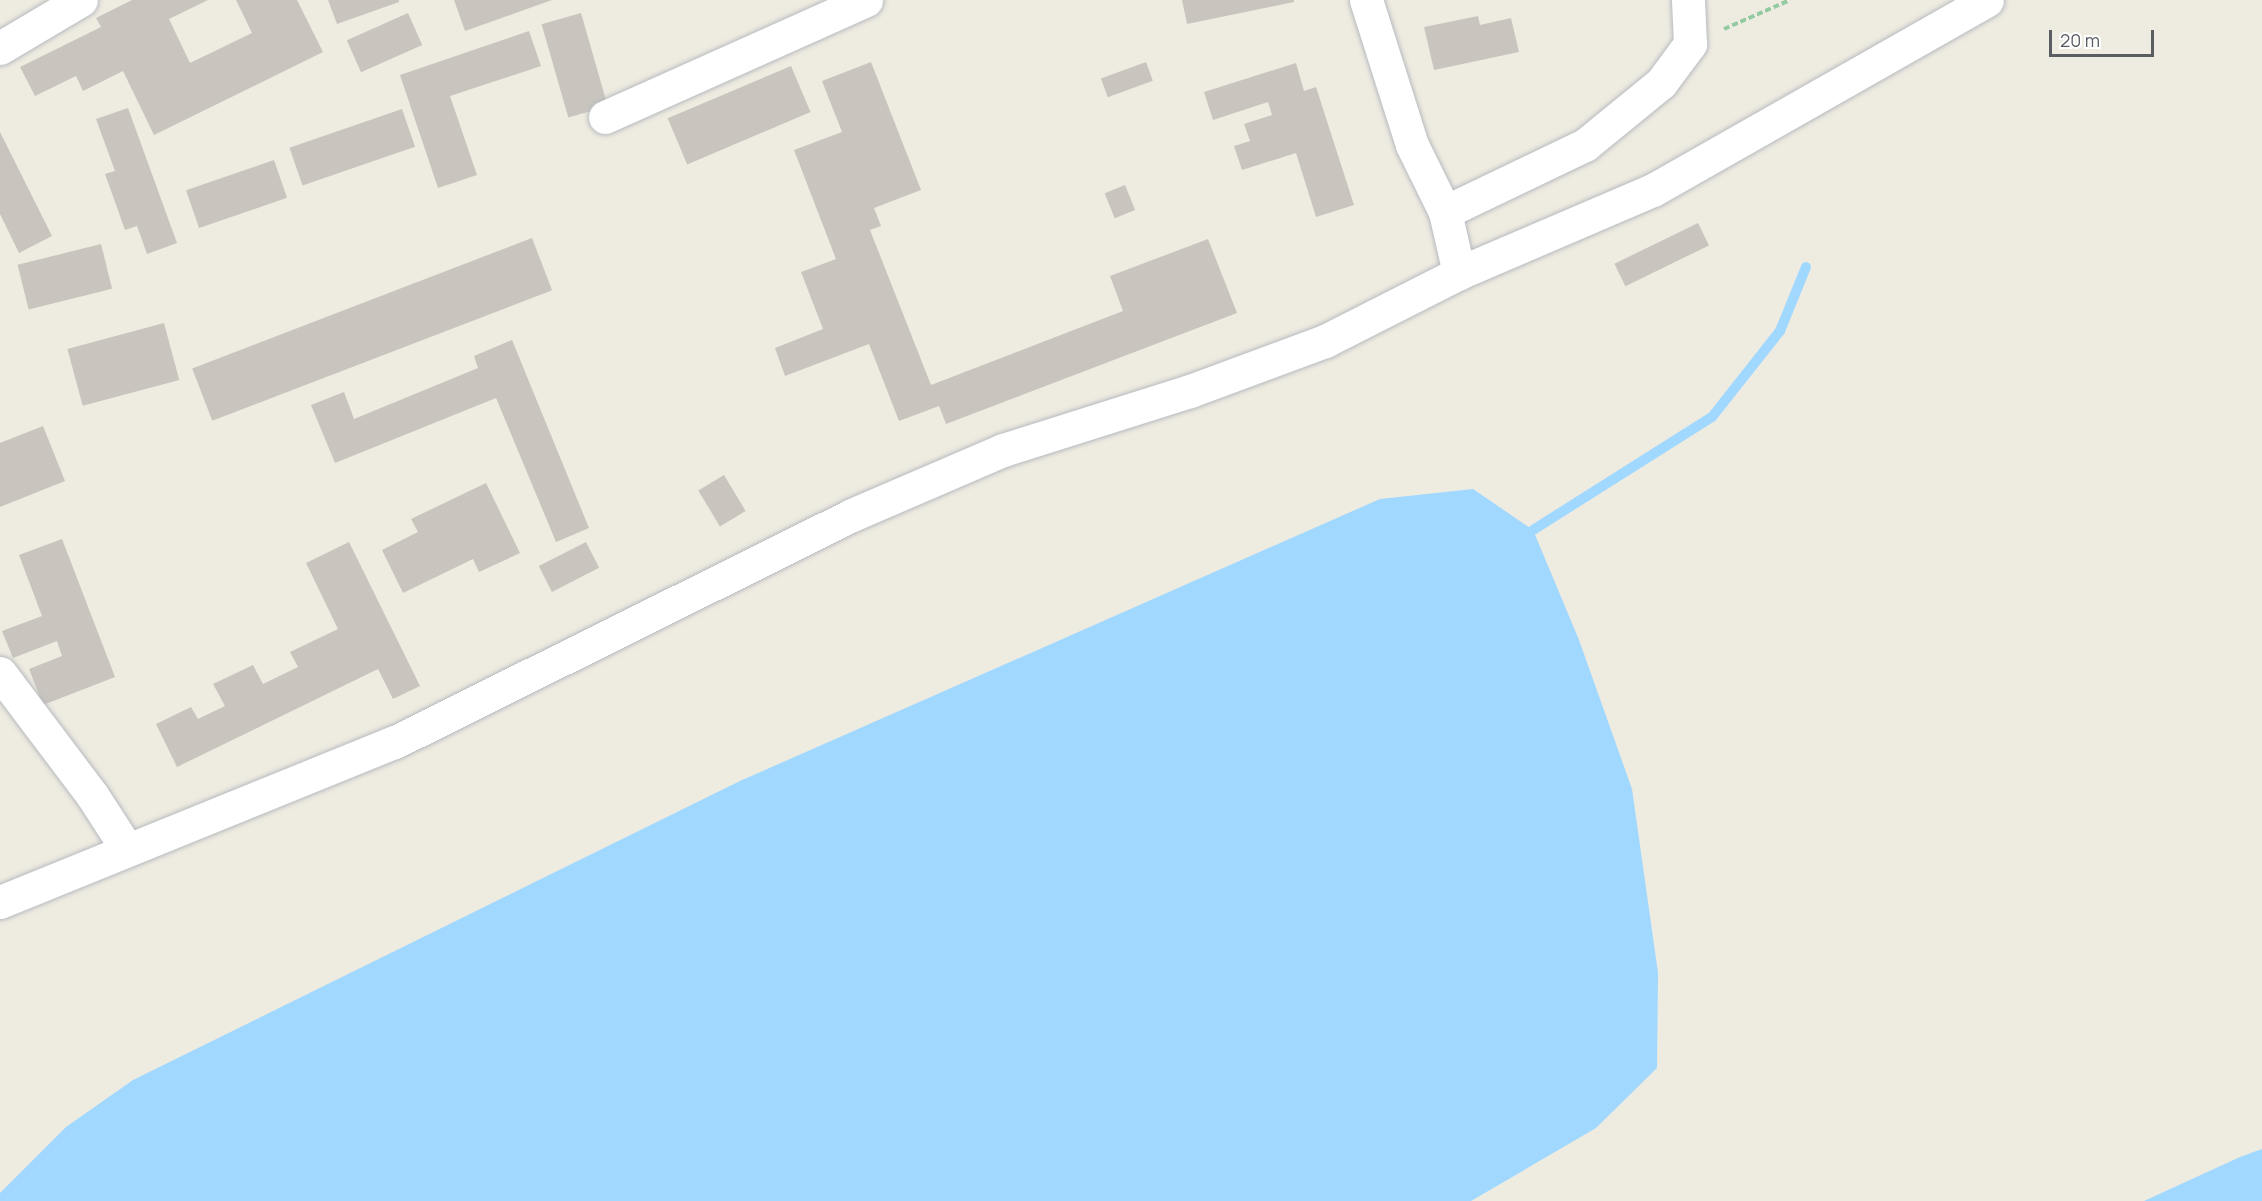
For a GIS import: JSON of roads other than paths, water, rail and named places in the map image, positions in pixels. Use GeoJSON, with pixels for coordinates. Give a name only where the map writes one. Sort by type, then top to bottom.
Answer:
{"type":"FeatureCollection","features":[{"type":"Feature","properties":{"kind":"main road"},"geometry":{"type":"LineString","coordinates":[[0,48],[81,0]]}},
{"type":"Feature","properties":{"kind":"main road"},"geometry":{"type":"LineString","coordinates":[[605,117],[866,0]]}},
{"type":"Feature","properties":{"kind":"main road"},"geometry":{"type":"LineString","coordinates":[[1366,0],[1412,145],[1445,212],[1459,273]]}},
{"type":"Feature","properties":{"kind":"main road"},"geometry":{"type":"LineString","coordinates":[[1445,212],[1585,145],[1661,83],[1690,44],[1688,0]]}},
{"type":"Feature","properties":{"kind":"main road"},"geometry":{"type":"LineString","coordinates":[[0,902],[395,742],[852,515],[1003,450],[1190,391],[1325,341],[1459,273],[1653,190],[1987,0]]}},
{"type":"Feature","properties":{"kind":"main road"},"geometry":{"type":"LineString","coordinates":[[0,673],[92,795],[127,849]]}},
{"type":"Feature","properties":{"kind":"water"},"geometry":{"type":"Polygon","coordinates":[[[1473,489],[1533,530],[1579,640],[1632,789],[1658,973],[1657,1068],[1596,1128],[1471,1201],[0,1201],[0,1193],[66,1127],[133,1080],[740,781],[1380,499],[1473,489]]]}},
{"type":"Feature","properties":{"kind":"water"},"geometry":{"type":"Polygon","coordinates":[[[2262,1149],[2262,1201],[2144,1201],[2240,1157],[2262,1149]]]}},
{"type":"Feature","properties":{"kind":"waterway"},"geometry":{"type":"LineString","coordinates":[[1533,530],[1712,417],[1780,331],[1806,267]]}}]}
